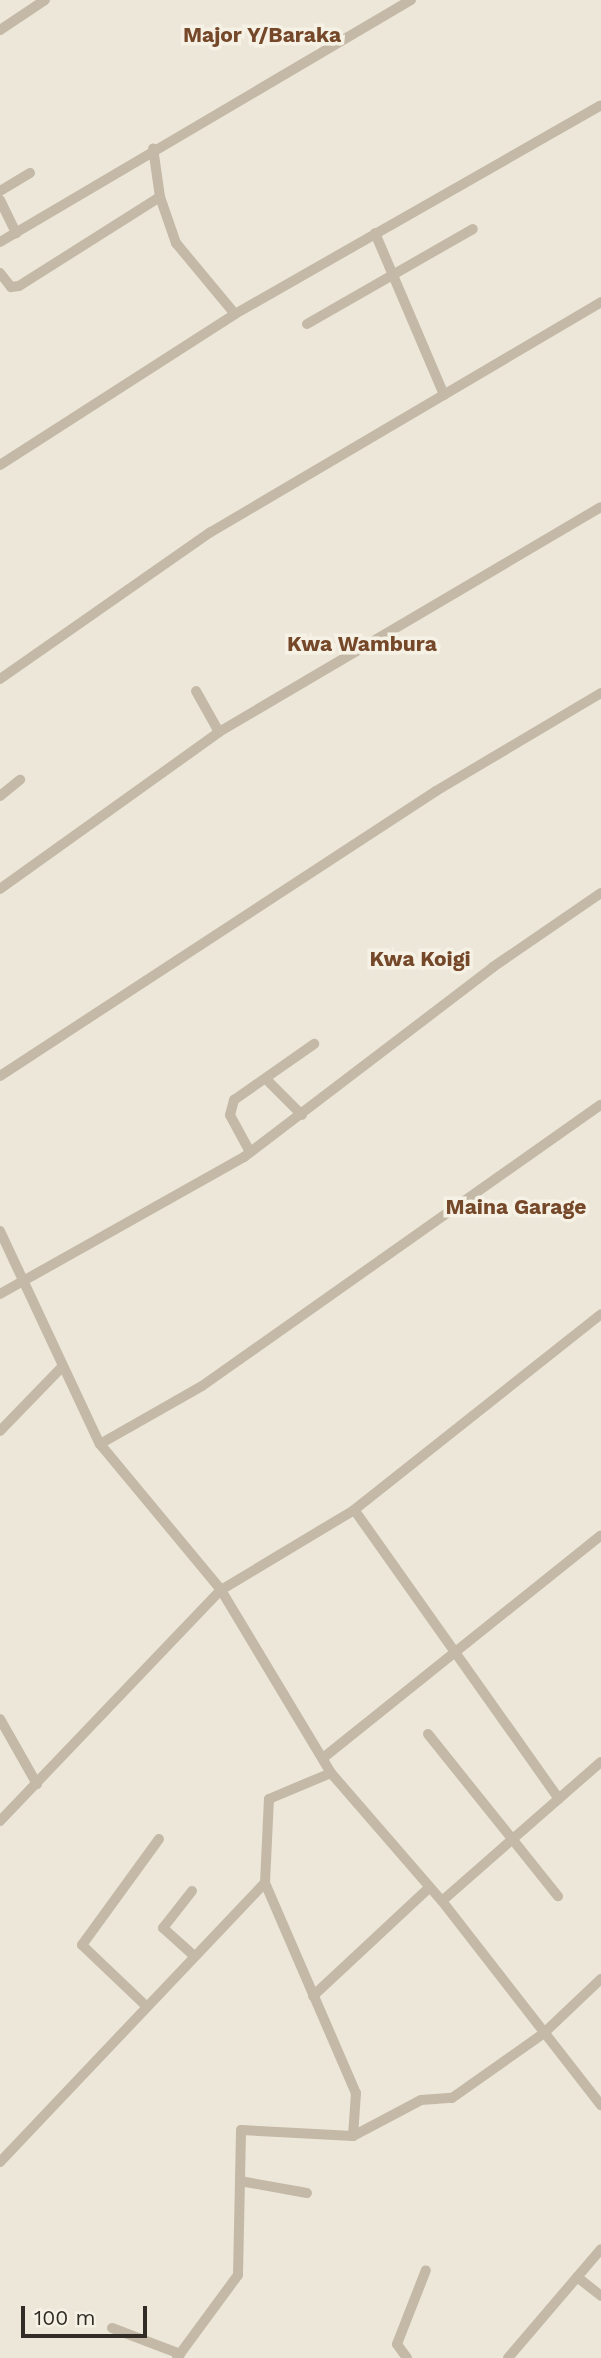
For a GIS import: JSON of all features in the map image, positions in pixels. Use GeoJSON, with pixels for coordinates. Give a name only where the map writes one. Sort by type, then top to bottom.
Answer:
{"type":"FeatureCollection","features":[{"type":"Feature","properties":{"kind":"street"},"geometry":{"type":"LineString","coordinates":[[0,30],[45,0]]}},
{"type":"Feature","properties":{"kind":"street"},"geometry":{"type":"LineString","coordinates":[[0,242],[153,148],[411,0]]}},
{"type":"Feature","properties":{"kind":"street"},"geometry":{"type":"LineString","coordinates":[[0,465],[235,314],[601,105]]}},
{"type":"Feature","properties":{"kind":"street"},"geometry":{"type":"LineString","coordinates":[[153,148],[160,197],[176,243],[235,314]]}},
{"type":"Feature","properties":{"kind":"street"},"geometry":{"type":"LineString","coordinates":[[0,191],[30,173]]}},
{"type":"Feature","properties":{"kind":"street"},"geometry":{"type":"LineString","coordinates":[[0,273],[12,287],[19,286],[160,197]]}},
{"type":"Feature","properties":{"kind":"street"},"geometry":{"type":"LineString","coordinates":[[0,200],[16,233]]}},
{"type":"Feature","properties":{"kind":"street"},"geometry":{"type":"LineString","coordinates":[[307,324],[391,273],[473,229]]}},
{"type":"Feature","properties":{"kind":"street"},"geometry":{"type":"LineString","coordinates":[[375,233],[444,396]]}},
{"type":"Feature","properties":{"kind":"street"},"geometry":{"type":"LineString","coordinates":[[0,679],[211,532],[601,302]]}},
{"type":"Feature","properties":{"kind":"street"},"geometry":{"type":"LineString","coordinates":[[0,889],[219,732],[601,507]]}},
{"type":"Feature","properties":{"kind":"street"},"geometry":{"type":"LineString","coordinates":[[197,691],[219,732]]}},
{"type":"Feature","properties":{"kind":"street"},"geometry":{"type":"LineString","coordinates":[[0,1076],[436,792],[601,694]]}},
{"type":"Feature","properties":{"kind":"street"},"geometry":{"type":"LineString","coordinates":[[0,796],[20,780]]}},
{"type":"Feature","properties":{"kind":"street"},"geometry":{"type":"LineString","coordinates":[[0,1294],[24,1283],[250,1152],[493,967],[601,893]]}},
{"type":"Feature","properties":{"kind":"street"},"geometry":{"type":"LineString","coordinates":[[250,1152],[231,1108],[240,1093],[268,1081],[314,1044]]}},
{"type":"Feature","properties":{"kind":"street"},"geometry":{"type":"LineString","coordinates":[[268,1081],[302,1115]]}},
{"type":"Feature","properties":{"kind":"street"},"geometry":{"type":"LineString","coordinates":[[100,1444],[202,1386],[601,1105]]}},
{"type":"Feature","properties":{"kind":"street"},"geometry":{"type":"LineString","coordinates":[[0,1231],[61,1368],[100,1444],[221,1590],[331,1773],[442,1901],[601,2105]]}},
{"type":"Feature","properties":{"kind":"street"},"geometry":{"type":"LineString","coordinates":[[0,1821],[221,1590],[354,1510],[601,1314]]}},
{"type":"Feature","properties":{"kind":"street"},"geometry":{"type":"LineString","coordinates":[[0,1431],[61,1368]]}},
{"type":"Feature","properties":{"kind":"street"},"geometry":{"type":"LineString","coordinates":[[354,1510],[452,1656],[559,1799]]}},
{"type":"Feature","properties":{"kind":"street"},"geometry":{"type":"LineString","coordinates":[[323,1758],[600,1537]]}},
{"type":"Feature","properties":{"kind":"street"},"geometry":{"type":"LineString","coordinates":[[0,1719],[37,1784]]}},
{"type":"Feature","properties":{"kind":"street"},"geometry":{"type":"LineString","coordinates":[[428,1734],[514,1836],[558,1896]]}},
{"type":"Feature","properties":{"kind":"street"},"geometry":{"type":"LineString","coordinates":[[442,1901],[601,1762]]}},
{"type":"Feature","properties":{"kind":"street"},"geometry":{"type":"LineString","coordinates":[[331,1773],[269,1799],[265,1883],[356,2093],[352,2136]]}},
{"type":"Feature","properties":{"kind":"street"},"geometry":{"type":"LineString","coordinates":[[145,2005],[82,1945],[159,1839]]}},
{"type":"Feature","properties":{"kind":"street"},"geometry":{"type":"LineString","coordinates":[[0,2162],[192,1954],[265,1883]]}},
{"type":"Feature","properties":{"kind":"street"},"geometry":{"type":"LineString","coordinates":[[313,1996],[429,1888]]}},
{"type":"Feature","properties":{"kind":"street"},"geometry":{"type":"LineString","coordinates":[[192,1891],[163,1928],[192,1954]]}},
{"type":"Feature","properties":{"kind":"street"},"geometry":{"type":"LineString","coordinates":[[112,2328],[179,2356],[238,2275],[240,2136],[247,2126],[352,2136],[421,2100],[452,2098],[544,2033],[601,1979]]}},
{"type":"Feature","properties":{"kind":"street"},"geometry":{"type":"LineString","coordinates":[[240,2181],[307,2193]]}},
{"type":"Feature","properties":{"kind":"street"},"geometry":{"type":"LineString","coordinates":[[511,2357],[601,2249]]}},
{"type":"Feature","properties":{"kind":"street"},"geometry":{"type":"LineString","coordinates":[[407,2358],[397,2344],[426,2270]]}},
{"type":"Feature","properties":{"kind":"street"},"geometry":{"type":"LineString","coordinates":[[577,2277],[601,2296]]}},
{"type":"Feature","properties":{"kind":"district","name":"Major Y/Baraka"},"geometry":{"type":"Point","coordinates":[262,35]}},
{"type":"Feature","properties":{"kind":"district","name":"Kwa Wambura"},"geometry":{"type":"Point","coordinates":[362,644]}},
{"type":"Feature","properties":{"kind":"district","name":"Kwa Koigi"},"geometry":{"type":"Point","coordinates":[420,959]}},
{"type":"Feature","properties":{"kind":"district","name":"Maina Garage"},"geometry":{"type":"Point","coordinates":[516,1207]}}]}
